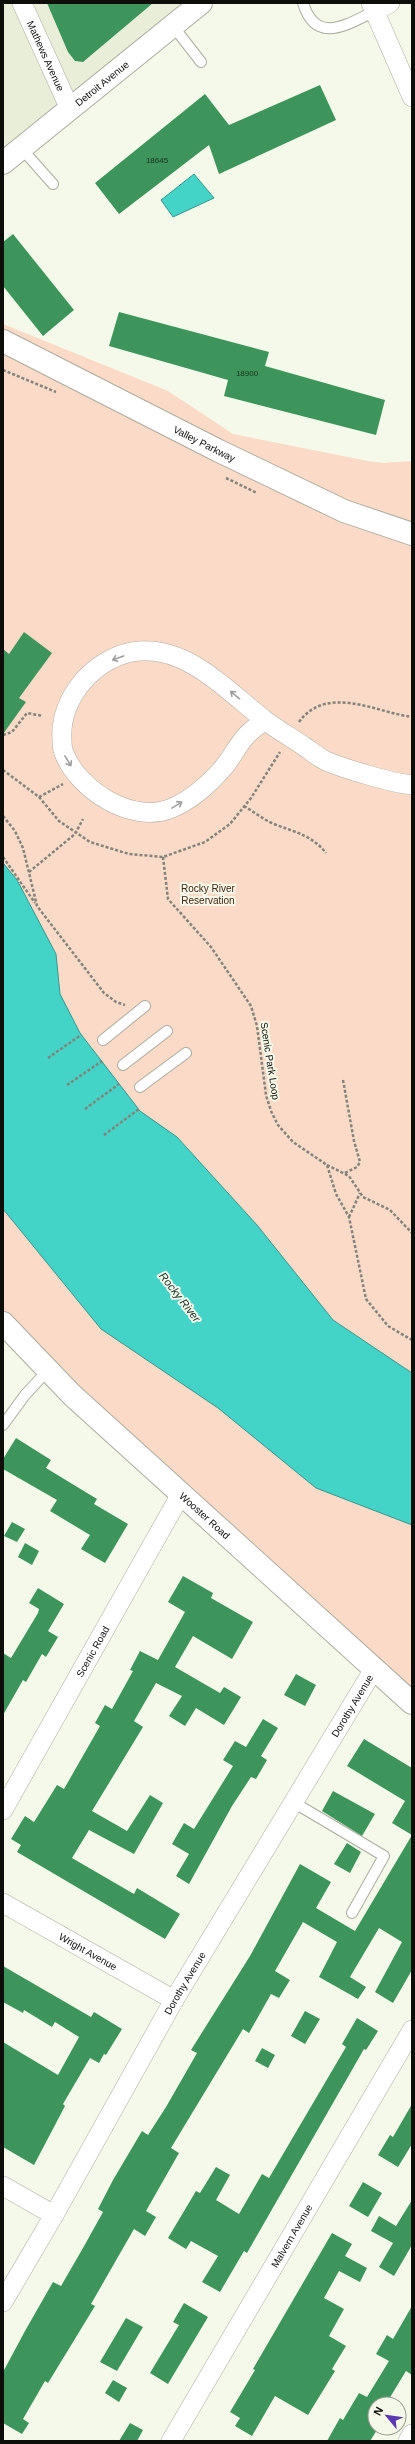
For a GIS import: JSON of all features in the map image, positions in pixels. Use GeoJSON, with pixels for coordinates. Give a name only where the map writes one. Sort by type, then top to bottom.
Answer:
{"type":"FeatureCollection","features":[{"type":"Feature","properties":{"kind":"main road","name":"Detroit Avenue"},"geometry":{"type":"LineString","coordinates":[[3,163],[201,3]]}},
{"type":"Feature","properties":{"kind":"main road","name":"Valley Parkway"},"geometry":{"type":"LineString","coordinates":[[3,341],[219,451],[344,511],[412,534]]}},
{"type":"Feature","properties":{"kind":"main road","name":"Wooster Road"},"geometry":{"type":"LineString","coordinates":[[3,1323],[72,1395],[412,1703]]}},
{"type":"Feature","properties":{"kind":"street","name":"Mathews Avenue"},"geometry":{"type":"LineString","coordinates":[[22,3],[70,109]]}},
{"type":"Feature","properties":{"kind":"street"},"geometry":{"type":"LineString","coordinates":[[379,6],[412,97]]}},
{"type":"Feature","properties":{"kind":"street"},"geometry":{"type":"LineString","coordinates":[[265,720],[246,736],[223,768],[199,792],[171,809],[141,812],[116,806],[98,795],[79,775],[63,752],[61,724],[71,696],[91,673],[116,657],[140,651],[168,655],[199,668],[233,692],[265,720],[325,760],[412,785]]}},
{"type":"Feature","properties":{"kind":"street","name":"Scenic Road"},"geometry":{"type":"LineString","coordinates":[[3,1810],[181,1494]]}},
{"type":"Feature","properties":{"kind":"street","name":"Dorothy Avenue"},"geometry":{"type":"LineString","coordinates":[[3,2302],[54,2215],[174,2000],[374,1669]]}},
{"type":"Feature","properties":{"kind":"street","name":"Wright Avenue"},"geometry":{"type":"LineString","coordinates":[[3,1903],[174,2000]]}},
{"type":"Feature","properties":{"kind":"street","name":"Malvern Avenue"},"geometry":{"type":"LineString","coordinates":[[170,2441],[412,2030]]}},
{"type":"Feature","properties":{"kind":"street"},"geometry":{"type":"LineString","coordinates":[[3,2186],[54,2215]]}},
{"type":"Feature","properties":{"kind":"street"},"geometry":{"type":"LineString","coordinates":[[408,2441],[412,2434]]}},
{"type":"Feature","properties":{"kind":"lane"},"geometry":{"type":"LineString","coordinates":[[303,3],[307,16],[320,28],[330,29],[352,22],[379,6]]}},
{"type":"Feature","properties":{"kind":"lane"},"geometry":{"type":"LineString","coordinates":[[173,26],[201,62]]}},
{"type":"Feature","properties":{"kind":"lane"},"geometry":{"type":"LineString","coordinates":[[22,149],[53,184]]}},
{"type":"Feature","properties":{"kind":"lane"},"geometry":{"type":"LineString","coordinates":[[103,1040],[145,1006]]}},
{"type":"Feature","properties":{"kind":"lane"},"geometry":{"type":"LineString","coordinates":[[122,1065],[167,1031]]}},
{"type":"Feature","properties":{"kind":"lane"},"geometry":{"type":"LineString","coordinates":[[140,1088],[186,1053]]}},
{"type":"Feature","properties":{"kind":"lane"},"geometry":{"type":"LineString","coordinates":[[3,1425],[25,1395],[48,1370]]}},
{"type":"Feature","properties":{"kind":"lane"},"geometry":{"type":"LineString","coordinates":[[293,1802],[384,1856],[352,1913]]}},
{"type":"Feature","properties":{"kind":"path"},"geometry":{"type":"LineString","coordinates":[[3,770],[39,797],[59,821],[74,834],[107,849],[129,854],[163,856],[205,842],[230,824],[267,775],[289,737],[306,713],[318,706],[335,702],[368,706],[396,715],[412,717]]}},
{"type":"Feature","properties":{"kind":"path"},"geometry":{"type":"LineString","coordinates":[[3,735],[12,732],[27,713],[43,716]]}},
{"type":"Feature","properties":{"kind":"path"},"geometry":{"type":"LineString","coordinates":[[39,797],[79,775]]}},
{"type":"Feature","properties":{"kind":"path"},"geometry":{"type":"LineString","coordinates":[[244,806],[273,824],[307,836],[318,842],[326,853]]}},
{"type":"Feature","properties":{"kind":"path"},"geometry":{"type":"LineString","coordinates":[[3,816],[15,831],[23,848],[37,906]]}},
{"type":"Feature","properties":{"kind":"path"},"geometry":{"type":"LineString","coordinates":[[28,873],[74,834],[83,819]]}},
{"type":"Feature","properties":{"kind":"path","name":"Scenic Park Loop"},"geometry":{"type":"LineString","coordinates":[[163,856],[168,900],[211,947],[251,1006],[257,1026],[266,1095],[278,1126],[293,1142],[327,1165],[345,1173]]}},
{"type":"Feature","properties":{"kind":"path"},"geometry":{"type":"LineString","coordinates":[[3,858],[37,906],[104,993],[116,1002],[129,1006]]}},
{"type":"Feature","properties":{"kind":"path"},"geometry":{"type":"LineString","coordinates":[[48,1058],[81,1035]]}},
{"type":"Feature","properties":{"kind":"path"},"geometry":{"type":"LineString","coordinates":[[67,1085],[102,1061]]}},
{"type":"Feature","properties":{"kind":"path"},"geometry":{"type":"LineString","coordinates":[[343,1080],[354,1141],[360,1162],[357,1167],[345,1173],[354,1181],[360,1192],[368,1201],[390,1210],[412,1233]]}},
{"type":"Feature","properties":{"kind":"path"},"geometry":{"type":"LineString","coordinates":[[85,1109],[119,1084]]}},
{"type":"Feature","properties":{"kind":"path"},"geometry":{"type":"LineString","coordinates":[[104,1135],[139,1110]]}},
{"type":"Feature","properties":{"kind":"path"},"geometry":{"type":"LineString","coordinates":[[327,1165],[336,1194],[349,1217],[366,1299],[388,1326],[412,1340]]}},
{"type":"Feature","properties":{"kind":"path"},"geometry":{"type":"LineString","coordinates":[[349,1217],[360,1192]]}},
{"type":"Feature","properties":{"kind":"shaded area"},"geometry":{"type":"Polygon","coordinates":[[[3,3],[191,3],[3,156],[3,3]]]}},
{"type":"Feature","properties":{"kind":"green space","name":"Rocky River Reservation"},"geometry":{"type":"Polygon","coordinates":[[[3,324],[168,391],[233,434],[368,461],[383,463],[412,461],[412,1694],[3,1325],[3,324]]]}},
{"type":"Feature","properties":{"kind":"water"},"geometry":{"type":"Polygon","coordinates":[[[194,174],[214,198],[173,217],[161,200],[194,174]]]}},
{"type":"Feature","properties":{"kind":"water","name":"Rocky River"},"geometry":{"type":"Polygon","coordinates":[[[3,863],[17,880],[56,954],[60,994],[80,1033],[140,1111],[177,1137],[257,1225],[333,1320],[412,1373],[412,1525],[316,1488],[218,1408],[101,1329],[3,1209],[3,863]]]}},
{"type":"Feature","properties":{"kind":"building"},"geometry":{"type":"Polygon","coordinates":[[[47,3],[153,3],[83,62],[75,61],[68,52],[47,3]]]}},
{"type":"Feature","properties":{"kind":"building"},"geometry":{"type":"Polygon","coordinates":[[[320,85],[336,120],[219,174],[209,145],[119,214],[95,183],[205,94],[229,125],[320,85]]]}},
{"type":"Feature","properties":{"kind":"building"},"geometry":{"type":"Polygon","coordinates":[[[13,234],[74,310],[43,336],[3,286],[3,242],[13,234]]]}},
{"type":"Feature","properties":{"kind":"building"},"geometry":{"type":"Polygon","coordinates":[[[119,312],[269,352],[265,366],[385,400],[376,435],[224,396],[228,380],[109,346],[119,312]]]}},
{"type":"Feature","properties":{"kind":"building"},"geometry":{"type":"Polygon","coordinates":[[[24,632],[52,653],[19,698],[26,702],[3,734],[3,649],[9,654],[24,632]]]}},
{"type":"Feature","properties":{"kind":"building"},"geometry":{"type":"Polygon","coordinates":[[[16,1438],[51,1460],[46,1468],[97,1499],[94,1504],[128,1524],[105,1563],[81,1549],[90,1535],[50,1511],[57,1500],[3,1469],[3,1459],[16,1438]]]}},
{"type":"Feature","properties":{"kind":"building"},"geometry":{"type":"Polygon","coordinates":[[[12,1522],[25,1529],[17,1542],[4,1536],[12,1522]]]}},
{"type":"Feature","properties":{"kind":"building"},"geometry":{"type":"Polygon","coordinates":[[[25,1543],[39,1551],[32,1565],[18,1557],[25,1543]]]}},
{"type":"Feature","properties":{"kind":"building"},"geometry":{"type":"Polygon","coordinates":[[[183,1576],[213,1593],[211,1598],[253,1622],[232,1659],[193,1636],[175,1667],[220,1693],[224,1687],[241,1697],[224,1725],[196,1708],[185,1726],[169,1716],[182,1696],[156,1683],[134,1721],[143,1727],[92,1811],[127,1831],[150,1795],[163,1803],[134,1854],[89,1830],[72,1858],[134,1894],[137,1888],[180,1914],[165,1939],[17,1852],[21,1845],[11,1839],[25,1816],[34,1822],[57,1785],[64,1789],[100,1726],[95,1723],[105,1705],[112,1709],[133,1671],[130,1670],[140,1651],[158,1660],[185,1612],[168,1602],[183,1576]]]}},
{"type":"Feature","properties":{"kind":"building"},"geometry":{"type":"Polygon","coordinates":[[[38,1588],[64,1604],[48,1631],[58,1637],[46,1657],[42,1654],[26,1682],[23,1680],[3,1715],[3,1653],[11,1658],[38,1613],[39,1609],[29,1603],[38,1588]]]}},
{"type":"Feature","properties":{"kind":"building"},"geometry":{"type":"Polygon","coordinates":[[[296,1674],[316,1685],[305,1706],[284,1695],[296,1674]]]}},
{"type":"Feature","properties":{"kind":"building"},"geometry":{"type":"Polygon","coordinates":[[[263,1719],[278,1728],[261,1756],[267,1760],[256,1779],[251,1777],[232,1806],[189,1884],[176,1876],[189,1854],[172,1844],[184,1823],[194,1829],[233,1766],[223,1760],[235,1741],[246,1747],[263,1719]]]}},
{"type":"Feature","properties":{"kind":"building"},"geometry":{"type":"Polygon","coordinates":[[[364,1739],[412,1768],[412,1835],[392,1823],[405,1801],[347,1766],[364,1739]]]}},
{"type":"Feature","properties":{"kind":"building"},"geometry":{"type":"Polygon","coordinates":[[[333,1791],[375,1814],[362,1836],[322,1811],[333,1791]]]}},
{"type":"Feature","properties":{"kind":"building"},"geometry":{"type":"Polygon","coordinates":[[[412,1835],[412,1970],[393,2003],[375,1992],[402,1942],[379,1928],[350,1977],[366,1987],[358,1999],[319,1977],[337,1942],[303,1922],[275,1971],[290,1980],[279,1998],[271,1994],[249,2033],[243,2029],[171,2148],[179,2153],[146,2211],[156,2217],[145,2236],[134,2229],[91,2304],[95,2306],[48,2383],[45,2381],[23,2419],[29,2423],[22,2434],[3,2423],[3,2372],[53,2282],[61,2286],[83,2248],[103,2212],[98,2209],[142,2131],[148,2135],[166,2107],[197,2053],[191,2050],[250,1956],[300,1864],[331,1882],[316,1908],[355,1931],[412,1835]]]}},
{"type":"Feature","properties":{"kind":"building"},"geometry":{"type":"Polygon","coordinates":[[[347,1843],[361,1852],[350,1873],[334,1864],[347,1843]]]}},
{"type":"Feature","properties":{"kind":"building"},"geometry":{"type":"Polygon","coordinates":[[[3,1966],[91,2017],[94,2012],[122,2029],[106,2055],[104,2054],[99,2063],[90,2058],[63,2104],[65,2106],[34,2165],[3,2147],[3,2042],[58,2075],[79,2037],[55,2022],[52,2027],[24,2010],[23,2013],[3,2002],[3,1966]]]}},
{"type":"Feature","properties":{"kind":"building"},"geometry":{"type":"Polygon","coordinates":[[[305,2011],[320,2019],[305,2044],[291,2036],[305,2011]]]}},
{"type":"Feature","properties":{"kind":"building"},"geometry":{"type":"Polygon","coordinates":[[[357,2018],[378,2031],[366,2050],[364,2049],[247,2253],[244,2251],[220,2292],[202,2282],[218,2256],[191,2241],[186,2249],[168,2238],[196,2191],[200,2193],[216,2167],[230,2175],[216,2200],[239,2214],[262,2174],[269,2178],[346,2047],[342,2044],[357,2018]]]}},
{"type":"Feature","properties":{"kind":"building"},"geometry":{"type":"Polygon","coordinates":[[[262,2048],[275,2055],[268,2068],[255,2061],[262,2048]]]}},
{"type":"Feature","properties":{"kind":"building"},"geometry":{"type":"Polygon","coordinates":[[[412,2104],[412,2144],[398,2167],[378,2155],[390,2135],[393,2137],[412,2104]]]}},
{"type":"Feature","properties":{"kind":"building"},"geometry":{"type":"Polygon","coordinates":[[[363,2182],[382,2193],[368,2217],[349,2206],[363,2182]]]}},
{"type":"Feature","properties":{"kind":"building"},"geometry":{"type":"Polygon","coordinates":[[[412,2200],[412,2245],[394,2276],[379,2267],[393,2243],[371,2231],[379,2216],[396,2226],[412,2200]]]}},
{"type":"Feature","properties":{"kind":"building"},"geometry":{"type":"Polygon","coordinates":[[[332,2233],[352,2244],[345,2256],[367,2268],[360,2282],[339,2271],[324,2298],[344,2309],[329,2336],[346,2346],[332,2369],[335,2371],[308,2415],[275,2396],[252,2436],[235,2426],[240,2418],[230,2412],[255,2370],[253,2369],[332,2233]]]}},
{"type":"Feature","properties":{"kind":"building"},"geometry":{"type":"Polygon","coordinates":[[[184,2303],[208,2317],[168,2384],[150,2373],[179,2325],[173,2322],[184,2303]]]}},
{"type":"Feature","properties":{"kind":"building"},"geometry":{"type":"Polygon","coordinates":[[[412,2306],[412,2375],[406,2371],[391,2396],[368,2396],[389,2361],[376,2354],[387,2335],[393,2339],[412,2306]]]}},
{"type":"Feature","properties":{"kind":"building"},"geometry":{"type":"Polygon","coordinates":[[[126,2318],[143,2327],[117,2371],[100,2362],[126,2318]]]}},
{"type":"Feature","properties":{"kind":"building"},"geometry":{"type":"Polygon","coordinates":[[[113,2380],[127,2388],[119,2402],[105,2393],[113,2380]]]}},
{"type":"Feature","properties":{"kind":"building"},"geometry":{"type":"Polygon","coordinates":[[[359,2393],[367,2397],[367,2436],[373,2436],[370,2441],[327,2441],[340,2418],[343,2420],[359,2393]]]}},
{"type":"Feature","properties":{"kind":"building"},"geometry":{"type":"Polygon","coordinates":[[[130,2423],[143,2430],[137,2441],[119,2441],[130,2423]]]}}]}
